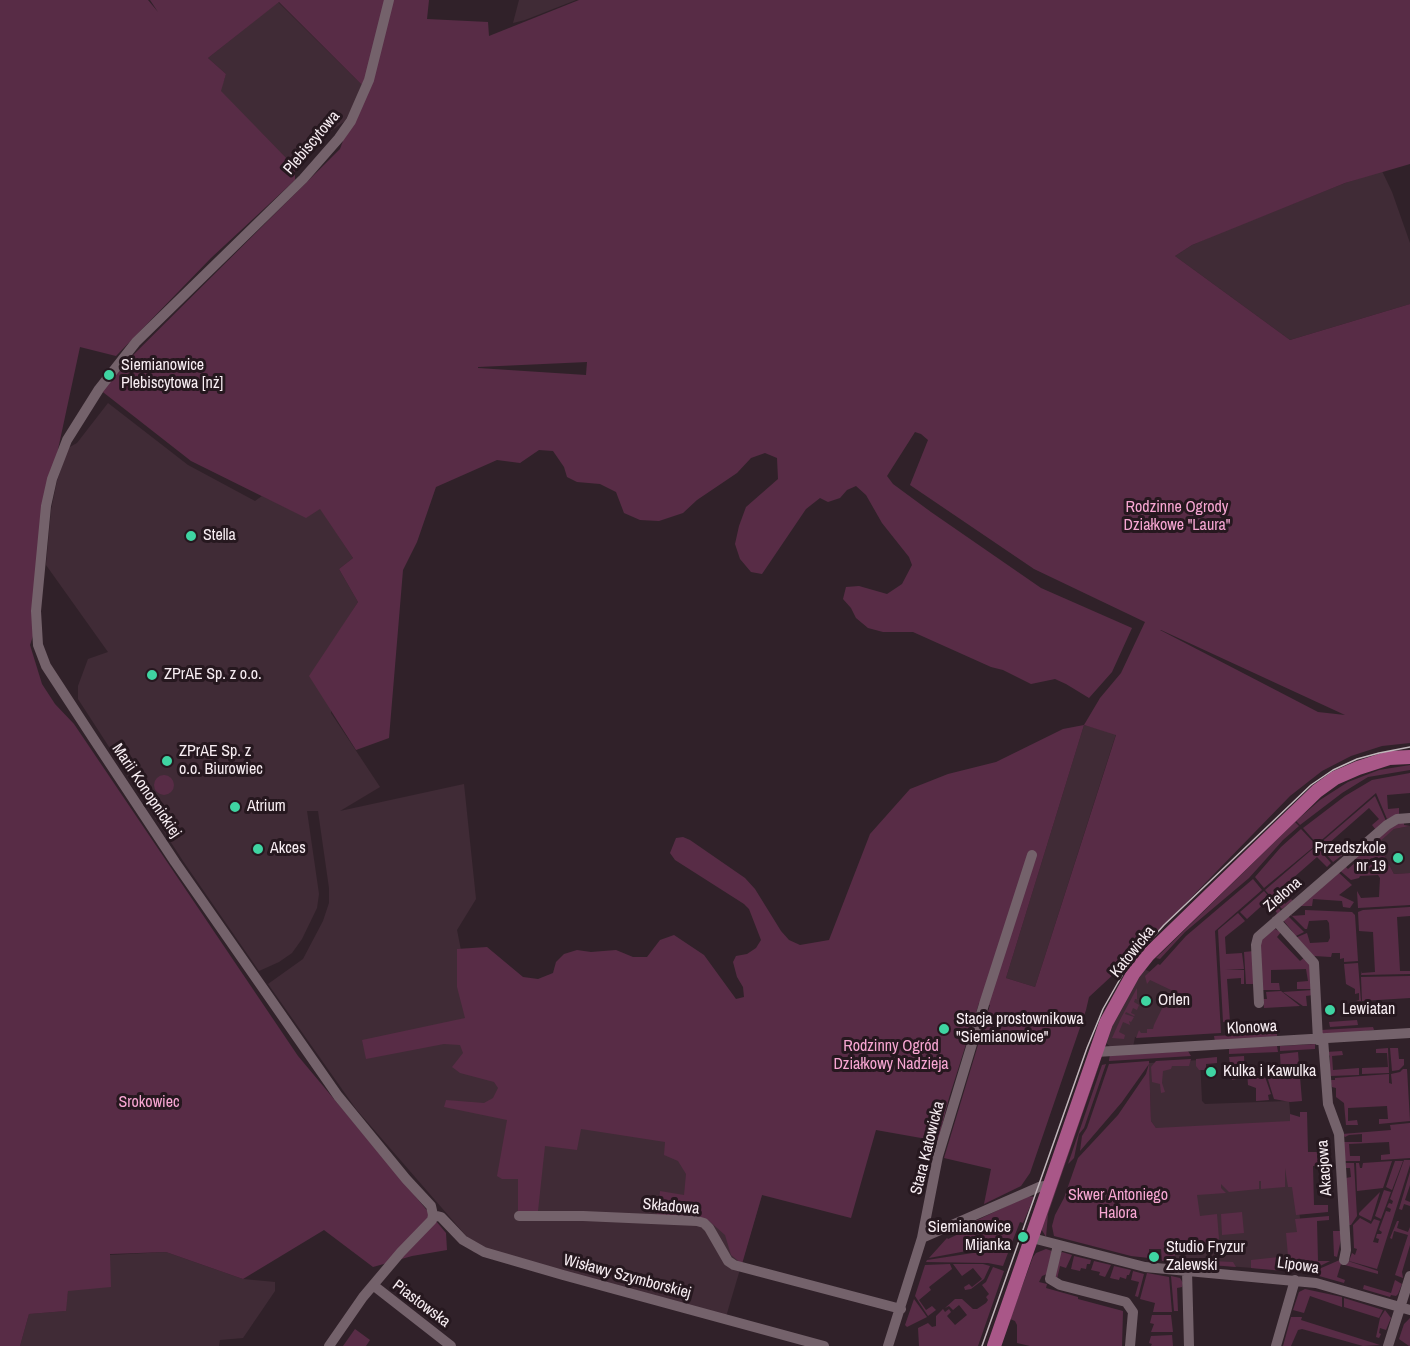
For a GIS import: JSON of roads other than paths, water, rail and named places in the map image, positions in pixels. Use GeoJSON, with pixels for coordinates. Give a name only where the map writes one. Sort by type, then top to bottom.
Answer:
{"type":"FeatureCollection","features":[{"type":"Feature","properties":{"kind":"main road","name":"Katowicka"},"geometry":{"type":"LineString","coordinates":[[994,1346],[1106,1023],[1133,974],[1148,955],[1317,791],[1335,778],[1358,768],[1389,758],[1410,757]]}},
{"type":"Feature","properties":{"kind":"street","name":"Plebiscytowa"},"geometry":{"type":"LineString","coordinates":[[205,274],[303,179],[351,121],[369,80],[389,0]]}},
{"type":"Feature","properties":{"kind":"street","name":"Marii Konopnickiej"},"geometry":{"type":"LineString","coordinates":[[205,274],[136,342],[99,389],[61,452],[46,506],[36,611],[38,645],[46,666],[175,862],[338,1096],[431,1206],[434,1215]]}},
{"type":"Feature","properties":{"kind":"street","name":"Zielona"},"geometry":{"type":"LineString","coordinates":[[1259,1003],[1256,942],[1258,938],[1387,825],[1397,819],[1410,818]]}},
{"type":"Feature","properties":{"kind":"street","name":"Stara Katowicka"},"geometry":{"type":"LineString","coordinates":[[888,1346],[922,1238],[938,1156],[1032,855]]}},
{"type":"Feature","properties":{"kind":"street","name":"Akacjowa"},"geometry":{"type":"LineString","coordinates":[[1276,921],[1314,963],[1328,1104],[1339,1134],[1346,1250],[1344,1260]]}},
{"type":"Feature","properties":{"kind":"street","name":"Klonowa"},"geometry":{"type":"LineString","coordinates":[[1096,1052],[1410,1033]]}},
{"type":"Feature","properties":{"kind":"street"},"geometry":{"type":"LineString","coordinates":[[922,1238],[1039,1187],[1050,1185]]}},
{"type":"Feature","properties":{"kind":"street"},"geometry":{"type":"LineString","coordinates":[[328,1346],[373,1285],[434,1215]]}},
{"type":"Feature","properties":{"kind":"street","name":"Wisławy Szymborskiej"},"geometry":{"type":"LineString","coordinates":[[434,1215],[441,1217],[463,1240],[484,1252],[824,1346]]}},
{"type":"Feature","properties":{"kind":"street","name":"Składowa"},"geometry":{"type":"LineString","coordinates":[[519,1216],[697,1221],[709,1228],[728,1261],[734,1265],[901,1309]]}},
{"type":"Feature","properties":{"kind":"street","name":"Lipowa"},"geometry":{"type":"LineString","coordinates":[[1032,1238],[1145,1267],[1316,1283],[1405,1309]]}},
{"type":"Feature","properties":{"kind":"street"},"geometry":{"type":"LineString","coordinates":[[1058,1245],[1050,1279],[1060,1285],[1126,1302],[1131,1306],[1130,1346]]}},
{"type":"Feature","properties":{"kind":"street"},"geometry":{"type":"LineString","coordinates":[[1187,1271],[1190,1346]]}},
{"type":"Feature","properties":{"kind":"street"},"geometry":{"type":"LineString","coordinates":[[1389,1346],[1405,1309],[1410,1276]]}},
{"type":"Feature","properties":{"kind":"street"},"geometry":{"type":"LineString","coordinates":[[1276,1346],[1295,1280]]}},
{"type":"Feature","properties":{"kind":"street","name":"Piastowska"},"geometry":{"type":"LineString","coordinates":[[373,1285],[451,1346]]}},
{"type":"Feature","properties":{"kind":"tram line"},"geometry":{"type":"LineString","coordinates":[[982,1346],[1087,1048],[1103,1009],[1128,965],[1164,925],[1311,785],[1333,770],[1357,759],[1410,747]]}},
{"type":"Feature","properties":{"kind":"place","name":"Siemianowice Plebiscytowa [nż]"},"geometry":{"type":"Point","coordinates":[109,375]}},
{"type":"Feature","properties":{"kind":"place","name":"Stella"},"geometry":{"type":"Point","coordinates":[191,536]}},
{"type":"Feature","properties":{"kind":"place","name":"ZPrAE Sp. z o.o."},"geometry":{"type":"Point","coordinates":[152,675]}},
{"type":"Feature","properties":{"kind":"place","name":"ZPrAE Sp. z o.o. Biurowiec"},"geometry":{"type":"Point","coordinates":[167,761]}},
{"type":"Feature","properties":{"kind":"place","name":"Atrium"},"geometry":{"type":"Point","coordinates":[235,807]}},
{"type":"Feature","properties":{"kind":"place","name":"Akces"},"geometry":{"type":"Point","coordinates":[258,849]}},
{"type":"Feature","properties":{"kind":"place","name":"Przedszkole nr 19"},"geometry":{"type":"Point","coordinates":[1398,858]}},
{"type":"Feature","properties":{"kind":"place","name":"Orlen"},"geometry":{"type":"Point","coordinates":[1146,1001]}},
{"type":"Feature","properties":{"kind":"place","name":"Lewiatan"},"geometry":{"type":"Point","coordinates":[1330,1010]}},
{"type":"Feature","properties":{"kind":"place","name":"Stacja prostownikowa \"Siemianowice\""},"geometry":{"type":"Point","coordinates":[944,1029]}},
{"type":"Feature","properties":{"kind":"place","name":"Kulka i Kawulka"},"geometry":{"type":"Point","coordinates":[1211,1072]}},
{"type":"Feature","properties":{"kind":"place","name":"Siemianowice Mijanka"},"geometry":{"type":"Point","coordinates":[1023,1237]}},
{"type":"Feature","properties":{"kind":"place","name":"Studio Fryzur Zalewski"},"geometry":{"type":"Point","coordinates":[1154,1257]}},
{"type":"Feature","properties":{"kind":"park label","name":"Rodzinne Ogrody Działkowe \"Laura\""},"geometry":{"type":"Point","coordinates":[1177,517]}},
{"type":"Feature","properties":{"kind":"park label","name":"Rodzinny Ogród Działkowy Nadzieja"},"geometry":{"type":"Point","coordinates":[891,1056]}},
{"type":"Feature","properties":{"kind":"park label","name":"Srokowiec"},"geometry":{"type":"Point","coordinates":[149,1103]}},
{"type":"Feature","properties":{"kind":"park label","name":"Skwer Antoniego Halora"},"geometry":{"type":"Point","coordinates":[1118,1205]}}]}
